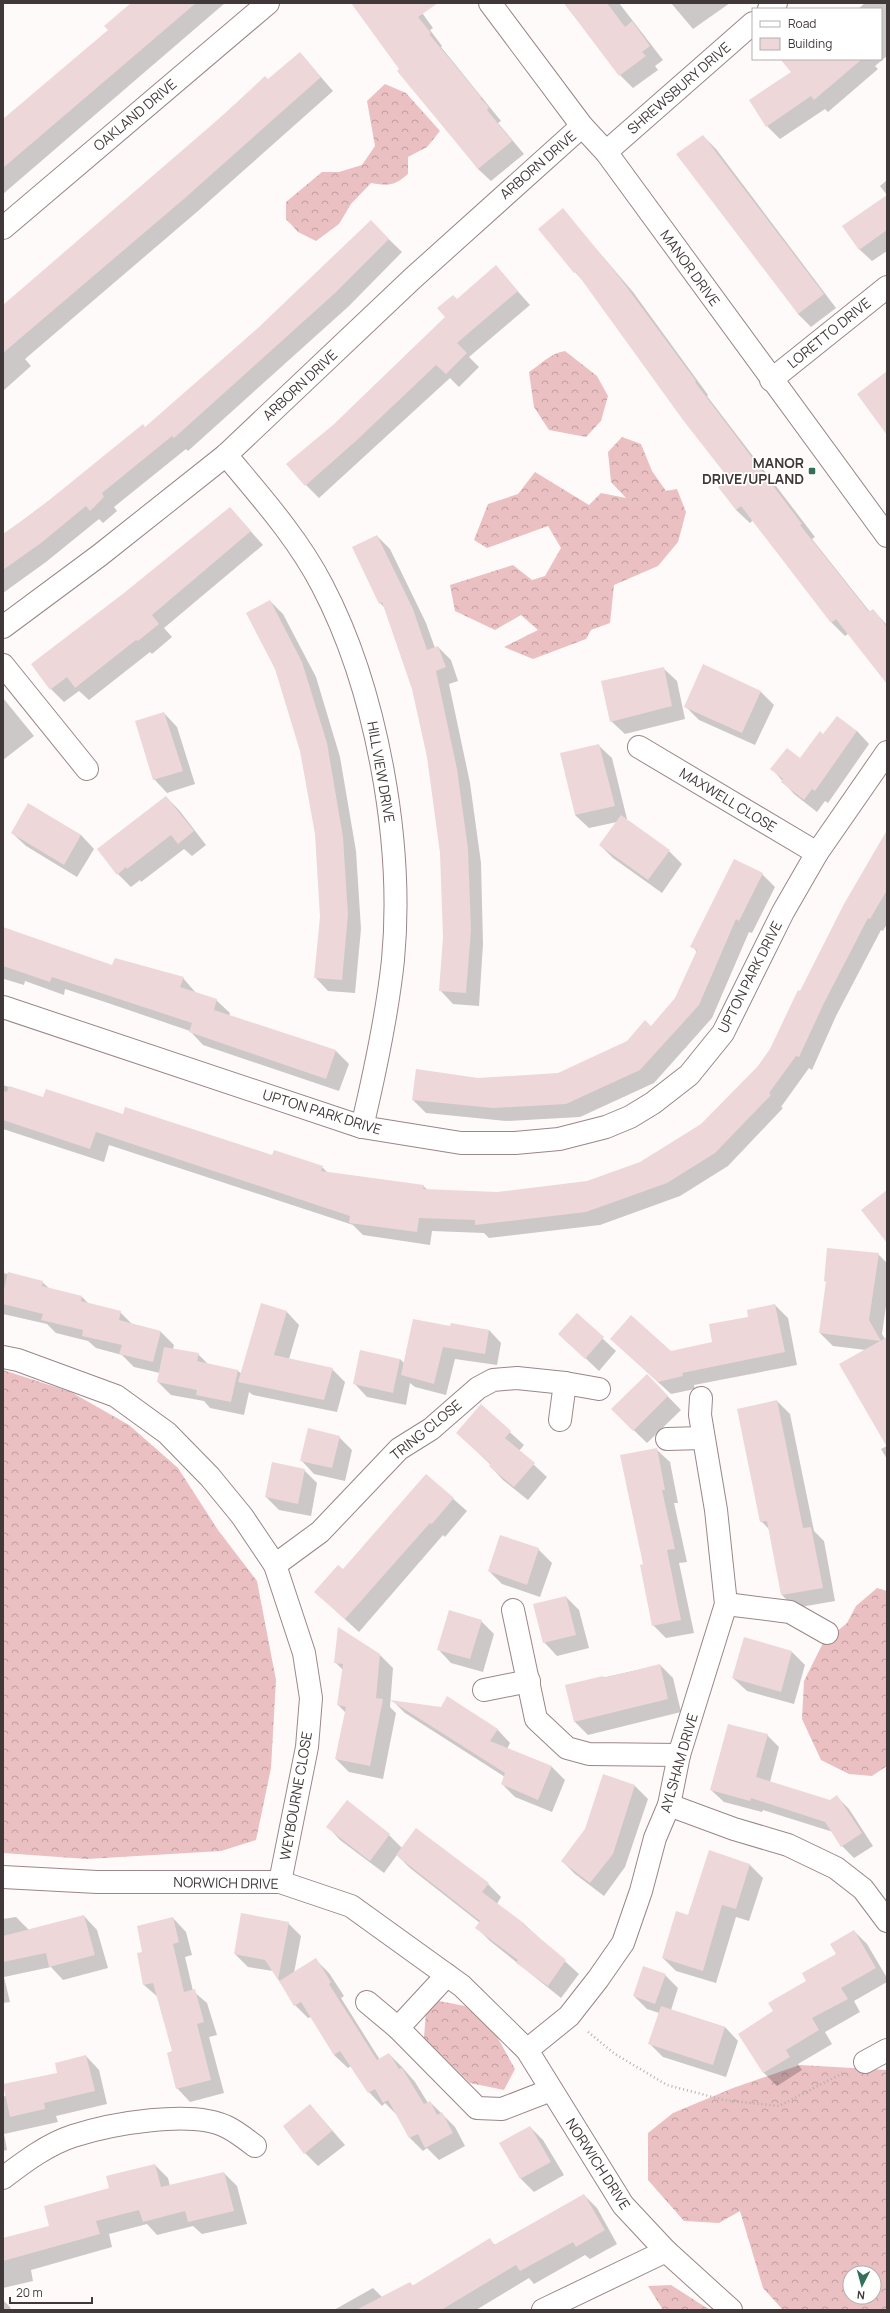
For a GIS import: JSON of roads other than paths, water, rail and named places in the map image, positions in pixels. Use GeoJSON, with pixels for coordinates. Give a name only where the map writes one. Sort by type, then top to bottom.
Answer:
{"type":"FeatureCollection","features":[{"type":"Feature","properties":{"kind":"street","name":"OAKLAND DRIVE"},"geometry":{"type":"LineString","coordinates":[[3,228],[268,3]]}},
{"type":"Feature","properties":{"kind":"street","name":"MANOR DRIVE"},"geometry":{"type":"LineString","coordinates":[[490,3],[582,126],[606,152],[771,380],[887,536]]}},
{"type":"Feature","properties":{"kind":"street","name":"SHREWSBURY DRIVE"},"geometry":{"type":"LineString","coordinates":[[606,152],[752,24]]}},
{"type":"Feature","properties":{"kind":"street","name":"ARBORN DRIVE"},"geometry":{"type":"LineString","coordinates":[[3,627],[100,555],[226,455],[418,273],[582,126]]}},
{"type":"Feature","properties":{"kind":"street","name":"LORETTO DRIVE"},"geometry":{"type":"LineString","coordinates":[[771,380],[887,287]]}},
{"type":"Feature","properties":{"kind":"street","name":"HILL VIEW DRIVE"},"geometry":{"type":"LineString","coordinates":[[226,455],[293,540],[322,585],[347,643],[369,702],[383,776],[394,854],[395,903],[393,959],[387,1003],[380,1047],[362,1127]]}},
{"type":"Feature","properties":{"kind":"street"},"geometry":{"type":"LineString","coordinates":[[3,665],[87,769]]}},
{"type":"Feature","properties":{"kind":"street","name":"MAXWELL CLOSE"},"geometry":{"type":"LineString","coordinates":[[639,747],[817,852]]}},
{"type":"Feature","properties":{"kind":"street","name":"UPTON PARK DRIVE"},"geometry":{"type":"LineString","coordinates":[[3,1007],[362,1127],[461,1143],[515,1143],[559,1139],[606,1127],[653,1103],[689,1075],[723,1033],[783,912],[817,852],[887,752]]}},
{"type":"Feature","properties":{"kind":"street","name":"WEYBOURNE CLOSE"},"geometry":{"type":"LineString","coordinates":[[3,1357],[18,1360],[116,1396],[167,1433],[215,1483],[242,1516],[275,1566],[304,1652],[311,1698],[307,1747],[280,1882]]}},
{"type":"Feature","properties":{"kind":"street","name":"TRING CLOSE"},"geometry":{"type":"LineString","coordinates":[[275,1566],[320,1532],[399,1449],[431,1429],[478,1388],[493,1380],[517,1378],[565,1383],[599,1389]]}},
{"type":"Feature","properties":{"kind":"street"},"geometry":{"type":"LineString","coordinates":[[560,1420],[565,1383]]}},
{"type":"Feature","properties":{"kind":"street","name":"AYLSHAM DRIVE"},"geometry":{"type":"LineString","coordinates":[[527,2050],[569,2016],[598,1979],[623,1943],[641,1891],[655,1838],[669,1805],[679,1755],[726,1604],[716,1510],[700,1415],[701,1398]]}},
{"type":"Feature","properties":{"kind":"street"},"geometry":{"type":"LineString","coordinates":[[667,1439],[703,1438]]}},
{"type":"Feature","properties":{"kind":"street"},"geometry":{"type":"LineString","coordinates":[[726,1604],[790,1612],[826,1633]]}},
{"type":"Feature","properties":{"kind":"street"},"geometry":{"type":"LineString","coordinates":[[513,1610],[536,1719],[567,1748],[589,1754],[679,1755]]}},
{"type":"Feature","properties":{"kind":"street"},"geometry":{"type":"LineString","coordinates":[[484,1690],[529,1681]]}},
{"type":"Feature","properties":{"kind":"street"},"geometry":{"type":"LineString","coordinates":[[669,1805],[734,1829],[788,1844],[836,1868],[863,1890],[887,1921]]}},
{"type":"Feature","properties":{"kind":"street","name":"NORWICH DRIVE"},"geometry":{"type":"LineString","coordinates":[[3,1877],[97,1882],[280,1882],[351,1906],[462,1986],[527,2050],[622,2205],[666,2250],[731,2310]]}},
{"type":"Feature","properties":{"kind":"street"},"geometry":{"type":"LineString","coordinates":[[398,2028],[447,1975]]}},
{"type":"Feature","properties":{"kind":"street"},"geometry":{"type":"LineString","coordinates":[[367,2002],[398,2028],[477,2108],[502,2109],[551,2090]]}},
{"type":"Feature","properties":{"kind":"street"},"geometry":{"type":"LineString","coordinates":[[865,2062],[887,2050]]}},
{"type":"Feature","properties":{"kind":"street"},"geometry":{"type":"LineString","coordinates":[[3,2178],[28,2159],[72,2136],[124,2123],[188,2118],[226,2126],[255,2146]]}},
{"type":"Feature","properties":{"kind":"street"},"geometry":{"type":"LineString","coordinates":[[543,2310],[666,2250]]}},
{"type":"Feature","properties":{"kind":"place","name":"MANOR DRIVE/UPLAND"},"geometry":{"type":"Point","coordinates":[812,471]}}]}
